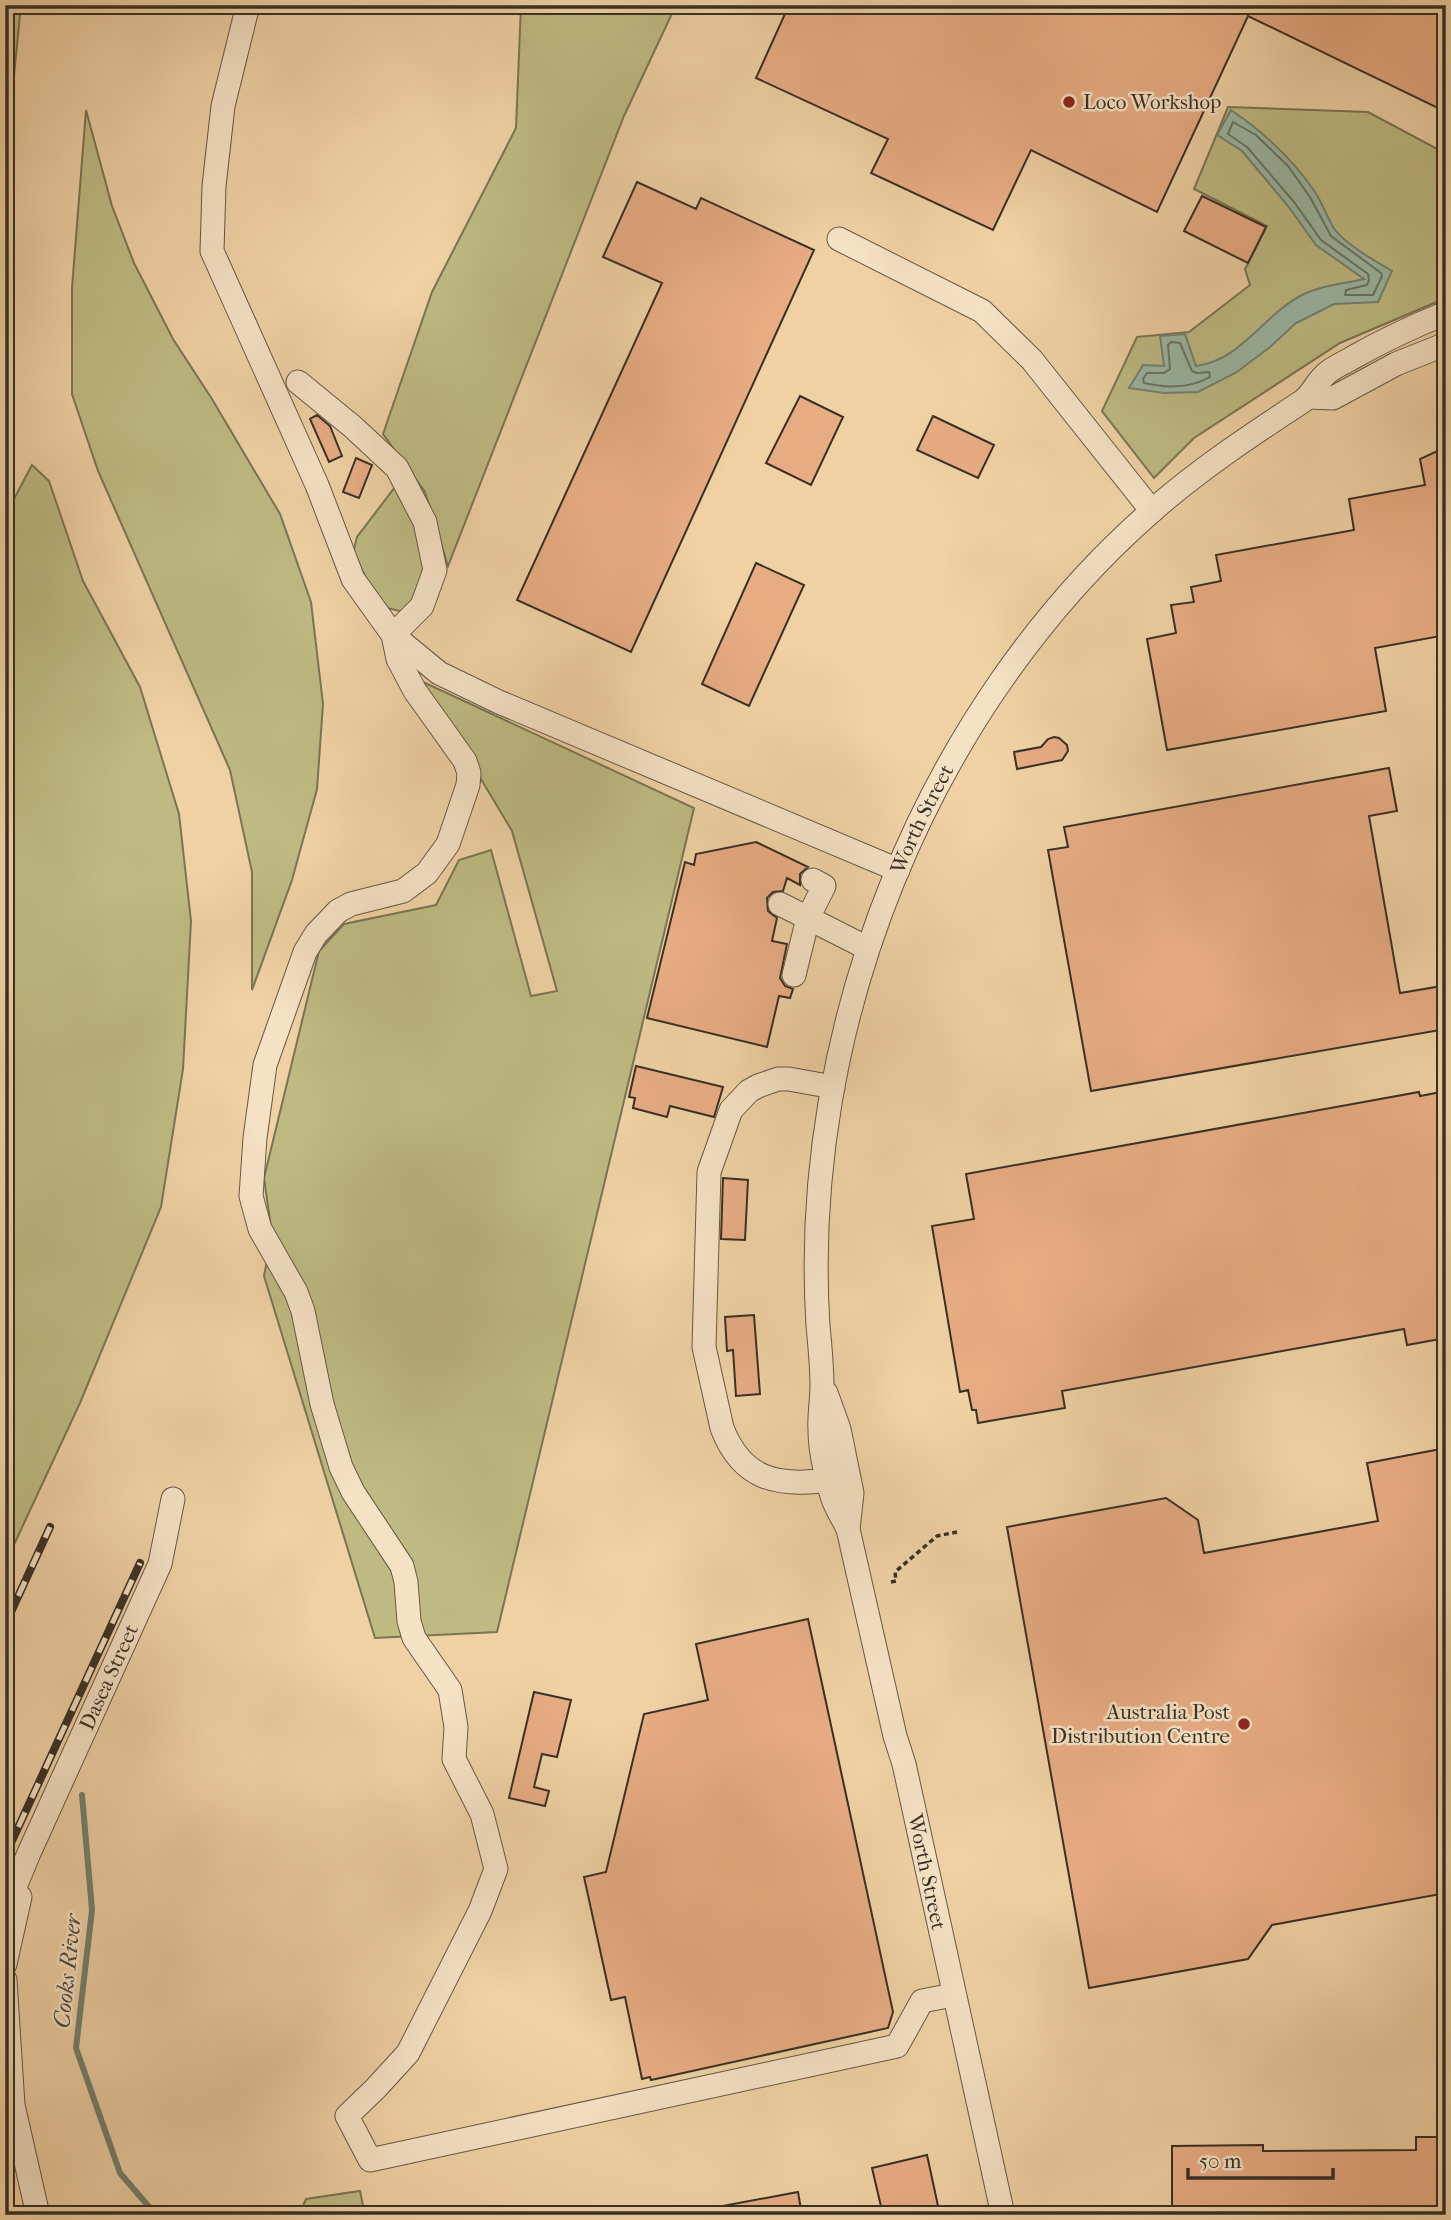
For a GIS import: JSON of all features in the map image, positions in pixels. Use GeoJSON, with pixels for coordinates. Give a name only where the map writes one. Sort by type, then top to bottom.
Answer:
{"type":"FeatureCollection","features":[{"type":"Feature","properties":{"kind":"street"},"geometry":{"type":"LineString","coordinates":[[248,5],[223,106],[214,186],[212,251],[317,485],[353,579],[393,635],[439,673],[499,702],[898,870]]}},
{"type":"Feature","properties":{"kind":"street"},"geometry":{"type":"LineString","coordinates":[[839,239],[982,311],[1032,360],[1152,511]]}},
{"type":"Feature","properties":{"kind":"street","name":"Worth Street"},"geometry":{"type":"LineString","coordinates":[[1003,2215],[904,1764],[895,1736],[848,1529],[832,1498],[820,1432],[822,1383],[816,1294],[816,1239],[819,1171],[833,1087],[867,948],[908,845],[943,774],[986,705],[1046,621],[1152,511],[1256,430],[1308,397],[1325,374],[1398,334],[1446,313]]}},
{"type":"Feature","properties":{"kind":"street","name":"Worth Street"},"geometry":{"type":"LineString","coordinates":[[1308,397],[1333,398],[1396,364],[1446,344]]}},
{"type":"Feature","properties":{"kind":"street"},"geometry":{"type":"LineString","coordinates":[[298,382],[397,468],[425,522],[435,570],[422,606],[393,635]]}},
{"type":"Feature","properties":{"kind":"street"},"geometry":{"type":"LineString","coordinates":[[393,635],[398,659],[415,691],[465,761],[469,773],[468,785],[448,844],[427,873],[403,891],[351,904],[338,911],[316,934],[305,952],[265,1065],[255,1138],[251,1196],[260,1229],[296,1292],[303,1311],[322,1404],[341,1467],[360,1503],[396,1554],[406,1582],[409,1621],[414,1638],[450,1690],[456,1727],[454,1759],[482,1814],[496,1869],[480,1911],[408,2053],[346,2116],[370,2160],[897,2046],[922,2001],[953,1995]]}},
{"type":"Feature","properties":{"kind":"street"},"geometry":{"type":"LineString","coordinates":[[794,975],[808,918],[824,886],[813,880]]}},
{"type":"Feature","properties":{"kind":"street"},"geometry":{"type":"LineString","coordinates":[[780,904],[867,948]]}},
{"type":"Feature","properties":{"kind":"street"},"geometry":{"type":"LineString","coordinates":[[828,1480],[803,1484],[777,1481],[753,1470],[743,1462],[727,1440],[722,1427],[704,1347],[709,1172],[725,1122],[739,1100],[768,1082],[789,1079],[833,1087]]}},
{"type":"Feature","properties":{"kind":"street","name":"Worth Street"},"geometry":{"type":"LineString","coordinates":[[822,1383],[839,1429],[852,1493],[848,1529]]}},
{"type":"Feature","properties":{"kind":"street","name":"Dasea Street"},"geometry":{"type":"LineString","coordinates":[[29,1853],[160,1564],[173,1499]]}},
{"type":"Feature","properties":{"kind":"street"},"geometry":{"type":"LineString","coordinates":[[5,1911],[29,1853]]}},
{"type":"Feature","properties":{"kind":"street"},"geometry":{"type":"LineString","coordinates":[[5,1964],[29,1853]]}},
{"type":"Feature","properties":{"kind":"street"},"geometry":{"type":"LineString","coordinates":[[5,1980],[13,2105],[38,2215]]}},
{"type":"Feature","properties":{"kind":"path"},"geometry":{"type":"LineString","coordinates":[[891,1582],[897,1581],[895,1572],[937,1536],[957,1532]]}},
{"type":"Feature","properties":{"kind":"shaded area"},"geometry":{"type":"Polygon","coordinates":[[[5,5],[21,5],[5,166],[5,5]]]}},
{"type":"Feature","properties":{"kind":"shaded area"},"geometry":{"type":"Polygon","coordinates":[[[521,5],[676,5],[624,116],[448,566],[425,492],[383,434],[432,292],[516,128],[521,5]]]}},
{"type":"Feature","properties":{"kind":"shaded area"},"geometry":{"type":"Polygon","coordinates":[[[1228,107],[1368,112],[1443,152],[1446,159],[1446,298],[1340,343],[1194,438],[1154,478],[1102,411],[1137,337],[1189,332],[1250,285],[1245,269],[1267,226],[1194,189],[1228,107]]]}},
{"type":"Feature","properties":{"kind":"shaded area"},"geometry":{"type":"Polygon","coordinates":[[[86,110],[112,206],[134,263],[173,339],[280,514],[311,602],[323,704],[317,789],[292,880],[252,990],[252,872],[230,770],[98,471],[72,394],[72,288],[86,110]]]}},
{"type":"Feature","properties":{"kind":"shaded area"},"geometry":{"type":"Polygon","coordinates":[[[32,465],[49,481],[83,581],[140,687],[179,814],[191,921],[183,1069],[161,1207],[80,1403],[5,1564],[5,516],[32,465]]]}},
{"type":"Feature","properties":{"kind":"shaded area"},"geometry":{"type":"Polygon","coordinates":[[[395,487],[416,519],[424,572],[417,599],[404,612],[387,608],[371,587],[353,553],[357,537],[395,487]]]}},
{"type":"Feature","properties":{"kind":"shaded area"},"geometry":{"type":"Polygon","coordinates":[[[423,682],[694,808],[497,1632],[375,1638],[264,1276],[272,1235],[264,1178],[319,951],[344,924],[436,905],[459,860],[491,850],[531,996],[557,991],[512,831],[423,682]]]}},
{"type":"Feature","properties":{"kind":"shaded area"},"geometry":{"type":"Polygon","coordinates":[[[360,2191],[365,2215],[299,2215],[306,2199],[360,2191]]]}},
{"type":"Feature","properties":{"kind":"water"},"geometry":{"type":"Polygon","coordinates":[[[1231,110],[1266,137],[1297,168],[1315,192],[1340,236],[1392,271],[1378,302],[1334,304],[1296,323],[1237,372],[1198,392],[1164,393],[1129,388],[1143,365],[1164,366],[1160,336],[1185,334],[1196,366],[1212,362],[1239,346],[1275,314],[1302,295],[1364,279],[1316,245],[1288,206],[1242,151],[1217,135],[1231,110]]]}},
{"type":"Feature","properties":{"kind":"building","name":"Loco Workshop"},"geometry":{"type":"Polygon","coordinates":[[[789,5],[1446,5],[1446,112],[1248,16],[1157,212],[1031,150],[993,230],[871,173],[888,139],[756,78],[789,5]]]}},
{"type":"Feature","properties":{"kind":"building"},"geometry":{"type":"Polygon","coordinates":[[[637,182],[696,209],[701,198],[814,250],[631,652],[517,600],[662,283],[603,257],[637,182]]]}},
{"type":"Feature","properties":{"kind":"building"},"geometry":{"type":"Polygon","coordinates":[[[1202,196],[1266,227],[1248,263],[1184,231],[1202,196]]]}},
{"type":"Feature","properties":{"kind":"building"},"geometry":{"type":"Polygon","coordinates":[[[800,396],[843,417],[811,485],[766,463],[800,396]]]}},
{"type":"Feature","properties":{"kind":"building"},"geometry":{"type":"Polygon","coordinates":[[[317,415],[330,426],[342,456],[329,462],[310,419],[317,415]]]}},
{"type":"Feature","properties":{"kind":"building"},"geometry":{"type":"Polygon","coordinates":[[[933,416],[994,445],[978,478],[917,450],[933,416]]]}},
{"type":"Feature","properties":{"kind":"building"},"geometry":{"type":"Polygon","coordinates":[[[1446,447],[1446,635],[1375,648],[1386,711],[1167,750],[1147,639],[1176,633],[1171,605],[1194,602],[1191,587],[1221,581],[1216,555],[1354,530],[1349,499],[1425,485],[1420,459],[1446,447]]]}},
{"type":"Feature","properties":{"kind":"building"},"geometry":{"type":"Polygon","coordinates":[[[356,458],[372,465],[359,498],[343,492],[356,458]]]}},
{"type":"Feature","properties":{"kind":"building"},"geometry":{"type":"Polygon","coordinates":[[[756,563],[804,585],[749,706],[702,684],[756,563]]]}},
{"type":"Feature","properties":{"kind":"building"},"geometry":{"type":"Polygon","coordinates":[[[1054,737],[1067,745],[1068,751],[1062,760],[1017,769],[1014,752],[1041,747],[1054,737]]]}},
{"type":"Feature","properties":{"kind":"building"},"geometry":{"type":"Polygon","coordinates":[[[1389,768],[1397,811],[1369,816],[1400,993],[1442,986],[1446,1029],[1091,1091],[1048,850],[1068,847],[1064,827],[1389,768]]]}},
{"type":"Feature","properties":{"kind":"building"},"geometry":{"type":"Polygon","coordinates":[[[756,842],[808,867],[800,874],[800,885],[787,878],[783,891],[773,892],[767,898],[768,911],[777,918],[772,941],[787,944],[780,978],[785,986],[793,989],[790,998],[779,996],[767,1047],[647,1018],[685,862],[694,865],[696,854],[756,842]]]}},
{"type":"Feature","properties":{"kind":"building"},"geometry":{"type":"Polygon","coordinates":[[[636,1066],[723,1087],[714,1117],[670,1106],[667,1117],[633,1108],[635,1098],[629,1097],[636,1066]]]}},
{"type":"Feature","properties":{"kind":"building"},"geometry":{"type":"Polygon","coordinates":[[[1446,1091],[1446,1338],[1407,1345],[1404,1329],[1062,1391],[1065,1408],[978,1423],[968,1390],[960,1392],[932,1226],[974,1219],[966,1174],[1419,1092],[1420,1096],[1446,1091]]]}},
{"type":"Feature","properties":{"kind":"building"},"geometry":{"type":"Polygon","coordinates":[[[723,1178],[748,1180],[745,1240],[721,1239],[723,1178]]]}},
{"type":"Feature","properties":{"kind":"building"},"geometry":{"type":"Polygon","coordinates":[[[754,1315],[760,1394],[736,1396],[733,1350],[727,1351],[725,1317],[754,1315]]]}},
{"type":"Feature","properties":{"kind":"building","name":"Australia Post Distribution Centre"},"geometry":{"type":"Polygon","coordinates":[[[1446,1448],[1446,1893],[1272,1925],[1248,1959],[1089,1988],[1007,1527],[1166,1498],[1198,1520],[1204,1553],[1378,1521],[1367,1463],[1446,1448]]]}},
{"type":"Feature","properties":{"kind":"building"},"geometry":{"type":"Polygon","coordinates":[[[808,1619],[893,2012],[888,2028],[651,2080],[650,2077],[642,2079],[625,1997],[611,2000],[584,1877],[606,1872],[644,1714],[708,1700],[696,1644],[808,1619]]]}},
{"type":"Feature","properties":{"kind":"building"},"geometry":{"type":"Polygon","coordinates":[[[534,1692],[571,1700],[557,1757],[542,1754],[534,1787],[549,1791],[545,1806],[509,1798],[534,1692]]]}},
{"type":"Feature","properties":{"kind":"building"},"geometry":{"type":"Polygon","coordinates":[[[1416,2137],[1446,2137],[1446,2215],[1172,2215],[1172,2146],[1263,2145],[1263,2151],[1416,2150],[1416,2137]]]}},
{"type":"Feature","properties":{"kind":"building"},"geometry":{"type":"Polygon","coordinates":[[[927,2155],[940,2215],[883,2215],[872,2168],[927,2155]]]}},
{"type":"Feature","properties":{"kind":"building"},"geometry":{"type":"Polygon","coordinates":[[[798,2192],[802,2215],[718,2215],[717,2207],[798,2192]]]}},
{"type":"Feature","properties":{"kind":"waterway","name":"Cooks River"},"geometry":{"type":"LineString","coordinates":[[82,1795],[92,1910],[76,2048],[120,2173],[156,2215]]}},
{"type":"Feature","properties":{"kind":"railway"},"geometry":{"type":"LineString","coordinates":[[5,1625],[50,1527]]}},
{"type":"Feature","properties":{"kind":"railway"},"geometry":{"type":"LineString","coordinates":[[5,1856],[140,1563]]}},
{"type":"Feature","properties":{"kind":"place","name":"Loco Workshop"},"geometry":{"type":"Point","coordinates":[1069,102]}},
{"type":"Feature","properties":{"kind":"place","name":"Australia Post Distribution Centre"},"geometry":{"type":"Point","coordinates":[1244,1724]}}]}
